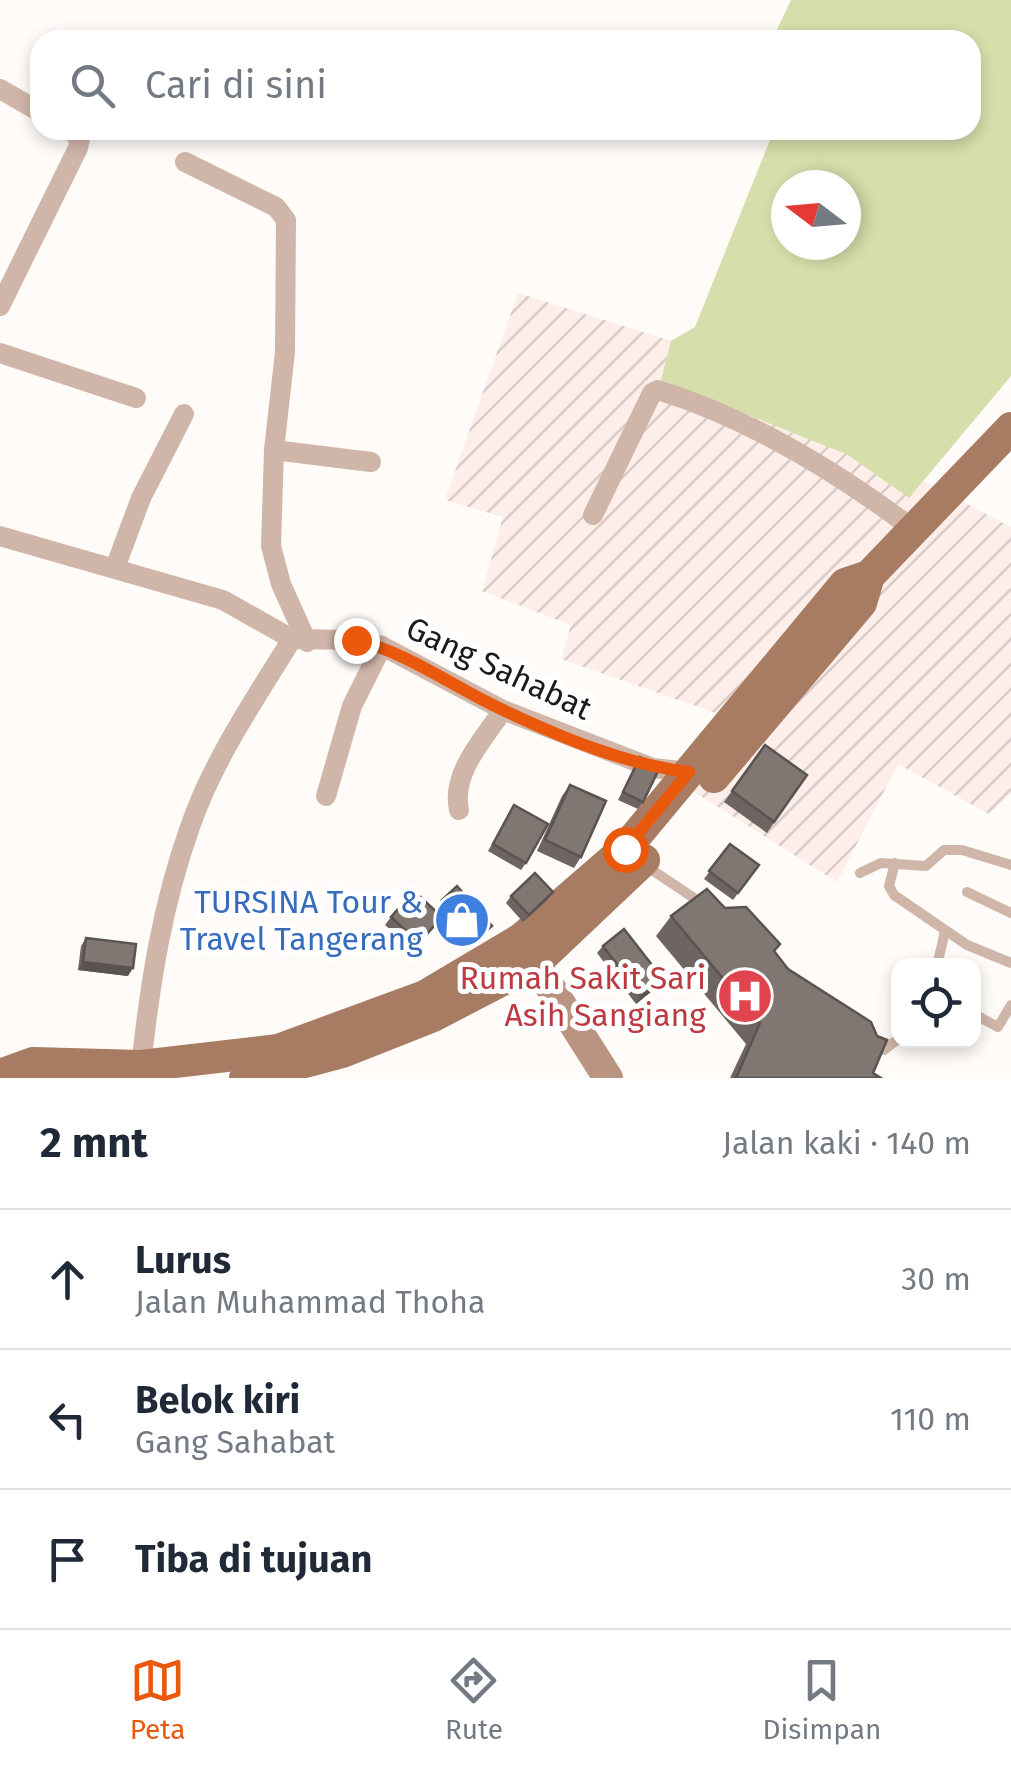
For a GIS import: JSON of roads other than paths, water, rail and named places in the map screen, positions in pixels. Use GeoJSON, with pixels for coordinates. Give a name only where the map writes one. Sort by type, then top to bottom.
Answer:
{"type":"FeatureCollection","features":[{"type":"Feature","properties":{"kind":"main road"},"geometry":{"type":"LineString","coordinates":[[245,1078],[342,1052],[429,1006],[535,963],[861,603],[870,576],[1011,429]]}},
{"type":"Feature","properties":{"kind":"main road"},"geometry":{"type":"LineString","coordinates":[[11,1074],[33,1064],[141,1066],[278,1050],[429,1006],[633,856],[689,772],[844,584],[870,576]]}},
{"type":"Feature","properties":{"kind":"main road"},"geometry":{"type":"LineString","coordinates":[[535,963],[608,1078]]}},
{"type":"Feature","properties":{"kind":"street"},"geometry":{"type":"LineString","coordinates":[[0,90],[30,106]]}},
{"type":"Feature","properties":{"kind":"street"},"geometry":{"type":"LineString","coordinates":[[0,306],[80,140]]}},
{"type":"Feature","properties":{"kind":"street"},"geometry":{"type":"LineString","coordinates":[[185,162],[276,207],[286,220],[286,352],[274,450],[271,546],[299,641]]}},
{"type":"Feature","properties":{"kind":"street"},"geometry":{"type":"LineString","coordinates":[[0,353],[136,398]]}},
{"type":"Feature","properties":{"kind":"street"},"geometry":{"type":"LineString","coordinates":[[593,515],[652,393],[658,390],[770,436],[828,469],[913,529]]}},
{"type":"Feature","properties":{"kind":"street"},"geometry":{"type":"LineString","coordinates":[[115,568],[141,498],[184,414]]}},
{"type":"Feature","properties":{"kind":"street"},"geometry":{"type":"LineString","coordinates":[[274,450],[371,462]]}},
{"type":"Feature","properties":{"kind":"street"},"geometry":{"type":"LineString","coordinates":[[0,536],[222,600],[299,641]]}},
{"type":"Feature","properties":{"kind":"street","name":"Gang Sahabat"},"geometry":{"type":"LineString","coordinates":[[299,641],[356,640],[382,646],[503,710],[652,768],[689,772]]}},
{"type":"Feature","properties":{"kind":"street"},"geometry":{"type":"LineString","coordinates":[[141,1066],[160,926],[190,824],[235,732],[299,641]]}},
{"type":"Feature","properties":{"kind":"street"},"geometry":{"type":"LineString","coordinates":[[326,796],[352,706],[382,646]]}},
{"type":"Feature","properties":{"kind":"street"},"geometry":{"type":"LineString","coordinates":[[459,810],[455,793],[461,774],[503,710]]}},
{"type":"Feature","properties":{"kind":"lane"},"geometry":{"type":"LineString","coordinates":[[860,873],[895,863],[926,866],[944,850],[962,850],[1011,865]]}},
{"type":"Feature","properties":{"kind":"lane"},"geometry":{"type":"LineString","coordinates":[[633,856],[716,913]]}},
{"type":"Feature","properties":{"kind":"lane"},"geometry":{"type":"LineString","coordinates":[[895,863],[890,891],[945,931],[1011,963]]}},
{"type":"Feature","properties":{"kind":"lane"},"geometry":{"type":"LineString","coordinates":[[968,892],[1011,912]]}},
{"type":"Feature","properties":{"kind":"lane"},"geometry":{"type":"LineString","coordinates":[[939,958],[945,931]]}},
{"type":"Feature","properties":{"kind":"lane"},"geometry":{"type":"LineString","coordinates":[[981,1018],[998,1027],[1011,1005]]}},
{"type":"Feature","properties":{"kind":"lane"},"geometry":{"type":"LineString","coordinates":[[856,1037],[884,1050],[891,1044]]}},
{"type":"Feature","properties":{"kind":"place","name":"TURSINA Tour & Travel Tangerang"},"geometry":{"type":"Point","coordinates":[462,920]}},
{"type":"Feature","properties":{"kind":"place","name":"Rumah Sakit Sari Asih Sangiang"},"geometry":{"type":"Point","coordinates":[745,996]}}]}
